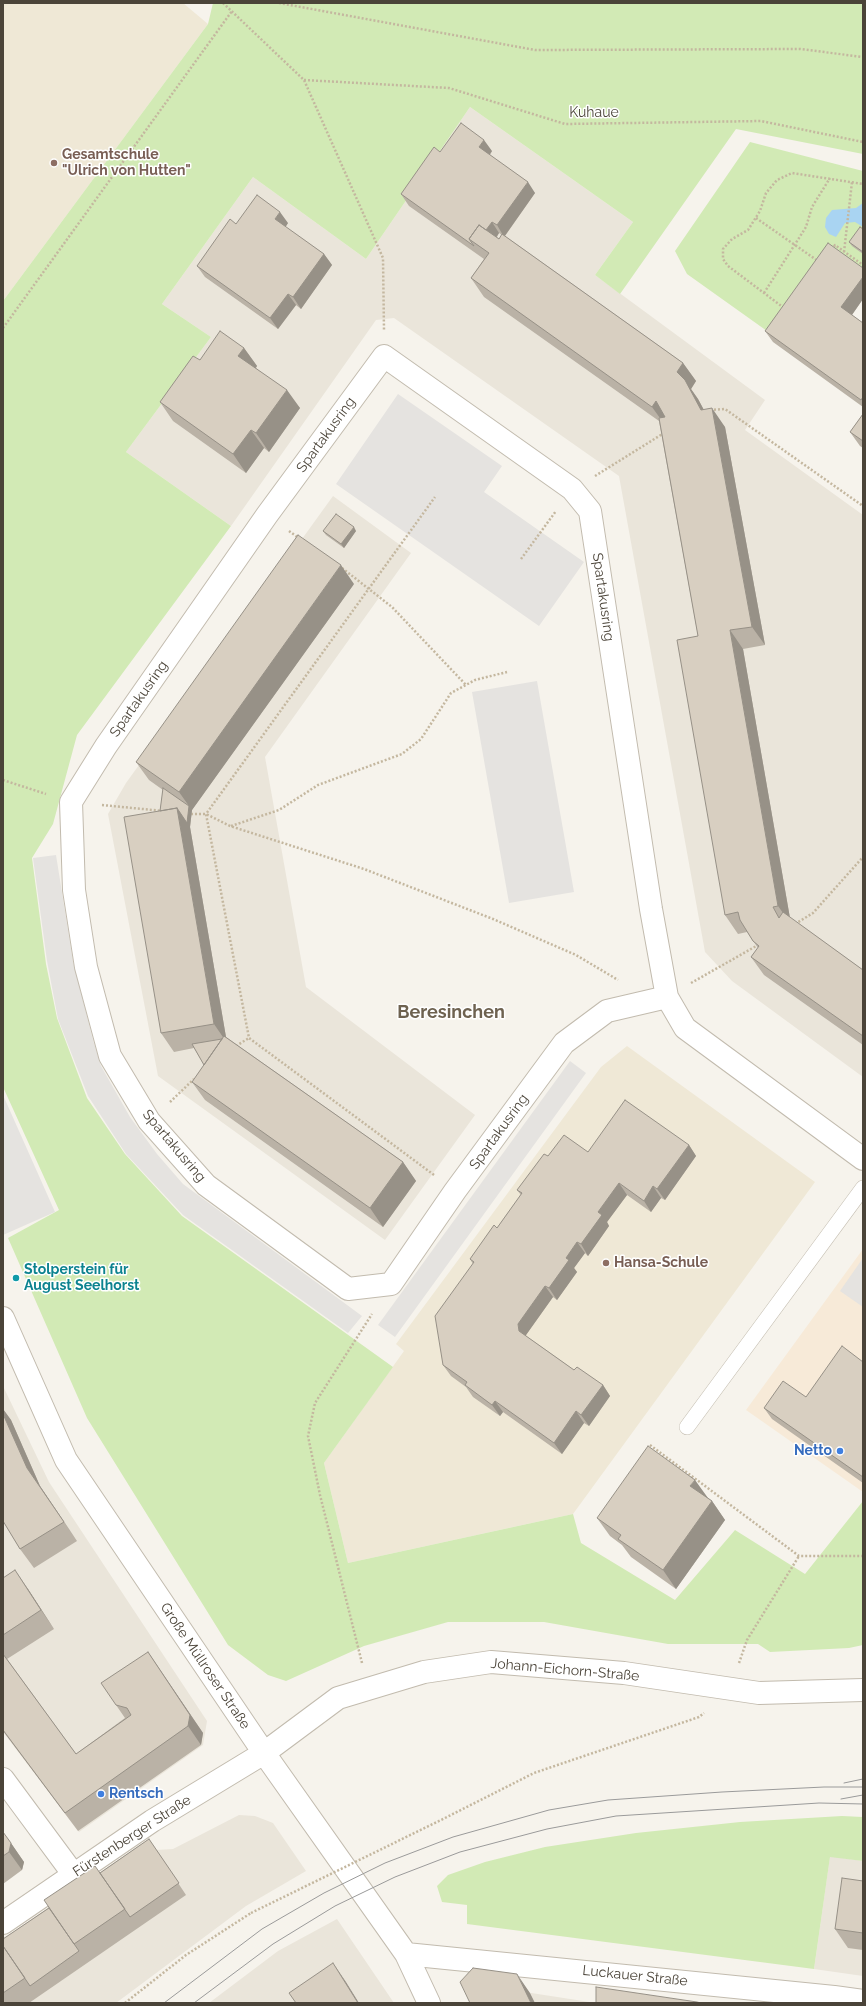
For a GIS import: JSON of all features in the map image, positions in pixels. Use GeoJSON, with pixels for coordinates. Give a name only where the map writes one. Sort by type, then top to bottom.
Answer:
{"type":"FeatureCollection","features":[{"type":"Feature","properties":{"kind":"street","name":"Spartakusring"},"geometry":{"type":"LineString","coordinates":[[660,999],[607,1011],[564,1043],[456,1191],[391,1284],[348,1289],[206,1185],[149,1121],[110,1056],[86,968],[74,890],[71,802],[106,746],[267,515],[384,356],[572,490],[590,511],[649,893],[660,999],[685,1028],[863,1159]]}},
{"type":"Feature","properties":{"kind":"street","name":"Große Müllroser Straße"},"geometry":{"type":"LineString","coordinates":[[3,1318],[66,1460],[264,1753],[406,1954],[429,2003]]}},
{"type":"Feature","properties":{"kind":"street","name":"Johann-Eichorn-Straße"},"geometry":{"type":"LineString","coordinates":[[264,1753],[338,1698],[424,1672],[491,1662],[624,1673],[759,1693],[863,1690]]}},
{"type":"Feature","properties":{"kind":"street","name":"Fürstenberger Straße"},"geometry":{"type":"LineString","coordinates":[[3,1923],[152,1821],[264,1753]]}},
{"type":"Feature","properties":{"kind":"street"},"geometry":{"type":"LineString","coordinates":[[3,1779],[74,1874]]}},
{"type":"Feature","properties":{"kind":"street","name":"Luckauer Straße"},"geometry":{"type":"LineString","coordinates":[[406,1954],[863,2001]]}},
{"type":"Feature","properties":{"kind":"lane"},"geometry":{"type":"LineString","coordinates":[[687,1427],[863,1188]]}},
{"type":"Feature","properties":{"kind":"path"},"geometry":{"type":"LineString","coordinates":[[223,3],[304,80],[383,258],[384,356]]}},
{"type":"Feature","properties":{"kind":"path"},"geometry":{"type":"LineString","coordinates":[[280,3],[535,50],[800,49],[863,57]]}},
{"type":"Feature","properties":{"kind":"path"},"geometry":{"type":"LineString","coordinates":[[3,328],[232,11]]}},
{"type":"Feature","properties":{"kind":"path","name":"Kuhaue"},"geometry":{"type":"LineString","coordinates":[[304,80],[449,88],[565,124],[761,121],[863,142]]}},
{"type":"Feature","properties":{"kind":"path"},"geometry":{"type":"LineString","coordinates":[[788,311],[728,266],[723,259],[723,249],[732,239],[748,230],[760,211],[766,192],[777,180],[792,173],[863,184]]}},
{"type":"Feature","properties":{"kind":"path"},"geometry":{"type":"LineString","coordinates":[[764,293],[806,227],[812,207],[830,178]]}},
{"type":"Feature","properties":{"kind":"path"},"geometry":{"type":"LineString","coordinates":[[844,252],[848,228],[852,182]]}},
{"type":"Feature","properties":{"kind":"path"},"geometry":{"type":"LineString","coordinates":[[756,218],[822,264]]}},
{"type":"Feature","properties":{"kind":"path"},"geometry":{"type":"LineString","coordinates":[[831,251],[835,245],[863,265]]}},
{"type":"Feature","properties":{"kind":"path"},"geometry":{"type":"LineString","coordinates":[[705,410],[725,409],[863,506]]}},
{"type":"Feature","properties":{"kind":"path"},"geometry":{"type":"LineString","coordinates":[[521,559],[572,490],[667,431]]}},
{"type":"Feature","properties":{"kind":"path"},"geometry":{"type":"LineString","coordinates":[[435,497],[206,814],[249,1038],[456,1191]]}},
{"type":"Feature","properties":{"kind":"path"},"geometry":{"type":"LineString","coordinates":[[267,515],[306,543]]}},
{"type":"Feature","properties":{"kind":"path"},"geometry":{"type":"LineString","coordinates":[[338,566],[392,607],[466,685]]}},
{"type":"Feature","properties":{"kind":"path"},"geometry":{"type":"LineString","coordinates":[[230,826],[279,810],[318,785],[402,754],[421,739],[451,693],[475,680],[506,672]]}},
{"type":"Feature","properties":{"kind":"path"},"geometry":{"type":"LineString","coordinates":[[3,780],[71,802],[163,811]]}},
{"type":"Feature","properties":{"kind":"path"},"geometry":{"type":"LineString","coordinates":[[191,814],[206,814],[230,826],[364,869],[493,919],[576,955],[660,999],[760,944]]}},
{"type":"Feature","properties":{"kind":"path"},"geometry":{"type":"LineString","coordinates":[[793,925],[813,914],[863,857]]}},
{"type":"Feature","properties":{"kind":"path"},"geometry":{"type":"LineString","coordinates":[[232,1049],[249,1038]]}},
{"type":"Feature","properties":{"kind":"path"},"geometry":{"type":"LineString","coordinates":[[149,1121],[195,1079]]}},
{"type":"Feature","properties":{"kind":"path"},"geometry":{"type":"LineString","coordinates":[[369,1688],[320,1495],[308,1436],[314,1403],[391,1284]]}},
{"type":"Feature","properties":{"kind":"path"},"geometry":{"type":"LineString","coordinates":[[650,1446],[799,1556],[863,1556]]}},
{"type":"Feature","properties":{"kind":"path"},"geometry":{"type":"LineString","coordinates":[[125,2003],[186,1956],[251,1913],[534,1773],[699,1718],[729,1689],[747,1640],[799,1556]]}},
{"type":"Feature","properties":{"kind":"shaded area","name":"Gesamtschule \"Ulrich von Hutten\""},"geometry":{"type":"Polygon","coordinates":[[[3,3],[183,3],[208,24],[3,301],[3,3]]]}},
{"type":"Feature","properties":{"kind":"shaded area"},"geometry":{"type":"Polygon","coordinates":[[[470,107],[633,222],[595,275],[765,400],[745,430],[863,515],[863,1077],[732,981],[705,952],[619,476],[394,318],[376,320],[231,526],[126,452],[211,337],[162,304],[253,177],[366,259],[470,107]]]}},
{"type":"Feature","properties":{"kind":"shaded area"},"geometry":{"type":"Polygon","coordinates":[[[398,394],[502,466],[484,492],[584,562],[539,626],[336,484],[398,394]]]}},
{"type":"Feature","properties":{"kind":"shaded area"},"geometry":{"type":"Polygon","coordinates":[[[333,496],[411,553],[265,757],[306,987],[475,1115],[385,1240],[158,1076],[108,814],[126,783],[333,496]]]}},
{"type":"Feature","properties":{"kind":"shaded area"},"geometry":{"type":"Polygon","coordinates":[[[537,681],[574,892],[509,903],[472,692],[537,681]]]}},
{"type":"Feature","properties":{"kind":"shaded area"},"geometry":{"type":"Polygon","coordinates":[[[56,855],[73,961],[93,1040],[101,1066],[130,1117],[157,1154],[183,1184],[362,1316],[348,1333],[183,1215],[126,1154],[88,1096],[58,1019],[47,961],[33,858],[56,855]]]}},
{"type":"Feature","properties":{"kind":"shaded area","name":"Hansa-Schule"},"geometry":{"type":"Polygon","coordinates":[[[627,1046],[815,1182],[573,1514],[348,1563],[324,1463],[404,1351],[396,1344],[601,1067],[627,1046]]]}},
{"type":"Feature","properties":{"kind":"shaded area"},"geometry":{"type":"Polygon","coordinates":[[[570,1061],[586,1073],[395,1337],[378,1325],[570,1061]]]}},
{"type":"Feature","properties":{"kind":"shaded area"},"geometry":{"type":"Polygon","coordinates":[[[3,1095],[55,1212],[3,1235],[3,1095]]]}},
{"type":"Feature","properties":{"kind":"shaded area"},"geometry":{"type":"Polygon","coordinates":[[[863,1249],[863,1492],[746,1410],[863,1249]]]}},
{"type":"Feature","properties":{"kind":"shaded area"},"geometry":{"type":"Polygon","coordinates":[[[863,1258],[863,1307],[840,1291],[863,1258]]]}},
{"type":"Feature","properties":{"kind":"shaded area"},"geometry":{"type":"Polygon","coordinates":[[[3,1386],[49,1482],[207,1721],[203,1745],[79,1832],[3,1732],[3,1386]]]}},
{"type":"Feature","properties":{"kind":"shaded area"},"geometry":{"type":"Polygon","coordinates":[[[239,1815],[255,1816],[273,1823],[306,1871],[246,1906],[116,2003],[3,2003],[3,1955],[156,1850],[173,1849],[239,1815]]]}},
{"type":"Feature","properties":{"kind":"shaded area"},"geometry":{"type":"Polygon","coordinates":[[[830,1856],[863,1861],[863,1976],[814,1969],[830,1856]]]}},
{"type":"Feature","properties":{"kind":"shaded area"},"geometry":{"type":"Polygon","coordinates":[[[337,1919],[394,2003],[209,2003],[278,1951],[337,1919]]]}},
{"type":"Feature","properties":{"kind":"shaded area"},"geometry":{"type":"Polygon","coordinates":[[[486,1986],[596,2003],[474,2003],[486,1986]]]}},
{"type":"Feature","properties":{"kind":"green space"},"geometry":{"type":"Polygon","coordinates":[[[213,3],[863,3],[863,154],[736,129],[620,294],[595,275],[633,222],[470,107],[366,259],[253,177],[162,304],[211,337],[126,452],[231,526],[77,735],[53,824],[32,858],[46,964],[57,1018],[87,1098],[125,1154],[182,1216],[393,1367],[324,1463],[348,1563],[573,1514],[581,1543],[675,1600],[735,1530],[805,1574],[863,1501],[863,1645],[849,1648],[770,1652],[758,1644],[668,1644],[544,1622],[448,1622],[364,1646],[286,1681],[268,1675],[228,1645],[87,1418],[8,1238],[59,1210],[3,1087],[3,301],[208,24],[213,3]]]}},
{"type":"Feature","properties":{"kind":"green space"},"geometry":{"type":"Polygon","coordinates":[[[750,142],[863,171],[863,269],[774,336],[687,274],[675,251],[750,142]]]}},
{"type":"Feature","properties":{"kind":"green space"},"geometry":{"type":"Polygon","coordinates":[[[842,1816],[863,1817],[863,1861],[830,1857],[814,1969],[467,1924],[467,1905],[442,1902],[437,1886],[448,1875],[485,1862],[545,1847],[636,1833],[740,1822],[842,1816]]]}},
{"type":"Feature","properties":{"kind":"water"},"geometry":{"type":"Polygon","coordinates":[[[863,203],[863,227],[855,222],[845,223],[836,237],[829,234],[825,227],[826,218],[832,210],[856,208],[863,203]]]}},
{"type":"Feature","properties":{"kind":"building"},"geometry":{"type":"Polygon","coordinates":[[[461,123],[484,140],[479,147],[528,182],[497,225],[492,222],[486,230],[479,225],[469,239],[474,246],[401,194],[434,147],[440,152],[461,123]]]}},
{"type":"Feature","properties":{"kind":"building"},"geometry":{"type":"Polygon","coordinates":[[[257,195],[280,212],[275,219],[324,254],[293,297],[288,294],[270,318],[197,266],[230,219],[236,224],[257,195]]]}},
{"type":"Feature","properties":{"kind":"building"},"geometry":{"type":"Polygon","coordinates":[[[479,225],[499,239],[502,234],[683,363],[677,372],[685,380],[701,410],[712,408],[752,627],[730,630],[778,906],[773,907],[779,918],[783,912],[863,970],[863,1036],[751,957],[759,946],[753,941],[740,920],[738,912],[725,915],[677,640],[698,636],[659,418],[665,417],[656,401],[652,407],[471,278],[489,253],[469,239],[479,225]]]}},
{"type":"Feature","properties":{"kind":"building"},"geometry":{"type":"Polygon","coordinates":[[[860,227],[863,229],[863,252],[849,242],[860,227]]]}},
{"type":"Feature","properties":{"kind":"building"},"geometry":{"type":"Polygon","coordinates":[[[828,243],[863,268],[863,277],[841,307],[863,323],[863,397],[861,400],[765,331],[828,243]]]}},
{"type":"Feature","properties":{"kind":"building"},"geometry":{"type":"Polygon","coordinates":[[[220,331],[244,348],[238,356],[287,390],[256,433],[251,430],[233,454],[160,402],[193,356],[200,360],[220,331]]]}},
{"type":"Feature","properties":{"kind":"building"},"geometry":{"type":"Polygon","coordinates":[[[863,414],[863,441],[850,432],[863,414]]]}},
{"type":"Feature","properties":{"kind":"building"},"geometry":{"type":"Polygon","coordinates":[[[336,514],[354,527],[341,544],[323,531],[336,514]]]}},
{"type":"Feature","properties":{"kind":"building"},"geometry":{"type":"Polygon","coordinates":[[[298,535],[341,565],[179,792],[136,762],[298,535]]]}},
{"type":"Feature","properties":{"kind":"building"},"geometry":{"type":"Polygon","coordinates":[[[163,788],[189,806],[187,823],[177,808],[160,811],[163,788]]]}},
{"type":"Feature","properties":{"kind":"building"},"geometry":{"type":"Polygon","coordinates":[[[177,808],[214,1024],[161,1033],[124,817],[177,808]]]}},
{"type":"Feature","properties":{"kind":"building"},"geometry":{"type":"Polygon","coordinates":[[[224,1036],[403,1162],[370,1208],[192,1082],[224,1036]]]}},
{"type":"Feature","properties":{"kind":"building"},"geometry":{"type":"Polygon","coordinates":[[[222,1039],[204,1065],[192,1044],[222,1039]]]}},
{"type":"Feature","properties":{"kind":"building"},"geometry":{"type":"Polygon","coordinates":[[[625,1100],[689,1145],[657,1189],[653,1186],[644,1201],[619,1183],[598,1212],[602,1215],[581,1244],[577,1242],[566,1258],[569,1260],[549,1288],[545,1286],[518,1324],[519,1331],[574,1370],[577,1367],[603,1385],[581,1415],[576,1411],[554,1443],[495,1401],[492,1405],[465,1385],[467,1382],[443,1365],[435,1316],[474,1262],[470,1259],[494,1225],[497,1228],[522,1193],[517,1190],[544,1154],[548,1156],[564,1135],[588,1152],[625,1100]]]}},
{"type":"Feature","properties":{"kind":"building","name":"Netto"},"geometry":{"type":"Polygon","coordinates":[[[842,1346],[863,1362],[863,1477],[764,1408],[783,1381],[806,1397],[842,1346]]]}},
{"type":"Feature","properties":{"kind":"building"},"geometry":{"type":"Polygon","coordinates":[[[3,1414],[27,1468],[64,1522],[20,1549],[3,1521],[3,1414]]]}},
{"type":"Feature","properties":{"kind":"building"},"geometry":{"type":"Polygon","coordinates":[[[648,1446],[695,1480],[690,1486],[712,1501],[663,1570],[618,1539],[621,1535],[597,1518],[648,1446]]]}},
{"type":"Feature","properties":{"kind":"building"},"geometry":{"type":"Polygon","coordinates":[[[15,1570],[41,1610],[3,1635],[3,1578],[15,1570]]]}},
{"type":"Feature","properties":{"kind":"building"},"geometry":{"type":"Polygon","coordinates":[[[148,1652],[190,1715],[188,1726],[65,1813],[3,1730],[3,1654],[76,1754],[131,1715],[127,1708],[116,1705],[101,1683],[148,1652]]]}},
{"type":"Feature","properties":{"kind":"building"},"geometry":{"type":"Polygon","coordinates":[[[3,1832],[11,1843],[9,1852],[3,1856],[3,1832]]]}},
{"type":"Feature","properties":{"kind":"building"},"geometry":{"type":"Polygon","coordinates":[[[149,1839],[179,1883],[130,1917],[100,1873],[149,1839]]]}},
{"type":"Feature","properties":{"kind":"building"},"geometry":{"type":"Polygon","coordinates":[[[95,1866],[125,1909],[74,1944],[44,1900],[95,1866]]]}},
{"type":"Feature","properties":{"kind":"building"},"geometry":{"type":"Polygon","coordinates":[[[842,1878],[863,1881],[863,1933],[835,1929],[842,1878]]]}},
{"type":"Feature","properties":{"kind":"building"},"geometry":{"type":"Polygon","coordinates":[[[49,1908],[79,1951],[30,1986],[3,1946],[3,1939],[49,1908]]]}},
{"type":"Feature","properties":{"kind":"building"},"geometry":{"type":"Polygon","coordinates":[[[3,1946],[25,1978],[3,1993],[3,1946]]]}},
{"type":"Feature","properties":{"kind":"building"},"geometry":{"type":"Polygon","coordinates":[[[333,1963],[358,2003],[296,2003],[289,1993],[333,1963]]]}},
{"type":"Feature","properties":{"kind":"building"},"geometry":{"type":"Polygon","coordinates":[[[473,1968],[517,1974],[531,2003],[470,2003],[460,1982],[473,1968]]]}},
{"type":"Feature","properties":{"kind":"building"},"geometry":{"type":"Polygon","coordinates":[[[596,1987],[697,2002],[701,2003],[596,2003],[596,1987]]]}},
{"type":"Feature","properties":{"kind":"tram line"},"geometry":{"type":"LineString","coordinates":[[844,1783],[863,1779]]}},
{"type":"Feature","properties":{"kind":"tram line"},"geometry":{"type":"LineString","coordinates":[[164,2003],[262,1929],[324,1893],[385,1863],[453,1837],[549,1810],[608,1800],[722,1792],[824,1787],[863,1787]]}},
{"type":"Feature","properties":{"kind":"tram line"},"geometry":{"type":"LineString","coordinates":[[841,1799],[863,1795]]}},
{"type":"Feature","properties":{"kind":"tram line"},"geometry":{"type":"LineString","coordinates":[[194,2003],[273,1944],[335,1906],[395,1877],[460,1852],[547,1829],[616,1816],[819,1803],[863,1804]]}},
{"type":"Feature","properties":{"kind":"place","name":"Gesamtschule \"Ulrich von Hutten\""},"geometry":{"type":"Point","coordinates":[54,163]}},
{"type":"Feature","properties":{"kind":"place","name":"Hansa-Schule"},"geometry":{"type":"Point","coordinates":[606,1263]}},
{"type":"Feature","properties":{"kind":"place","name":"Stolperstein für August Seelhorst"},"geometry":{"type":"Point","coordinates":[16,1278]}},
{"type":"Feature","properties":{"kind":"place","name":"Netto"},"geometry":{"type":"Point","coordinates":[840,1451]}},
{"type":"Feature","properties":{"kind":"place","name":"Rentsch"},"geometry":{"type":"Point","coordinates":[101,1794]}},
{"type":"Feature","properties":{"kind":"district","name":"Beresinchen"},"geometry":{"type":"Point","coordinates":[451,1013]}}]}
